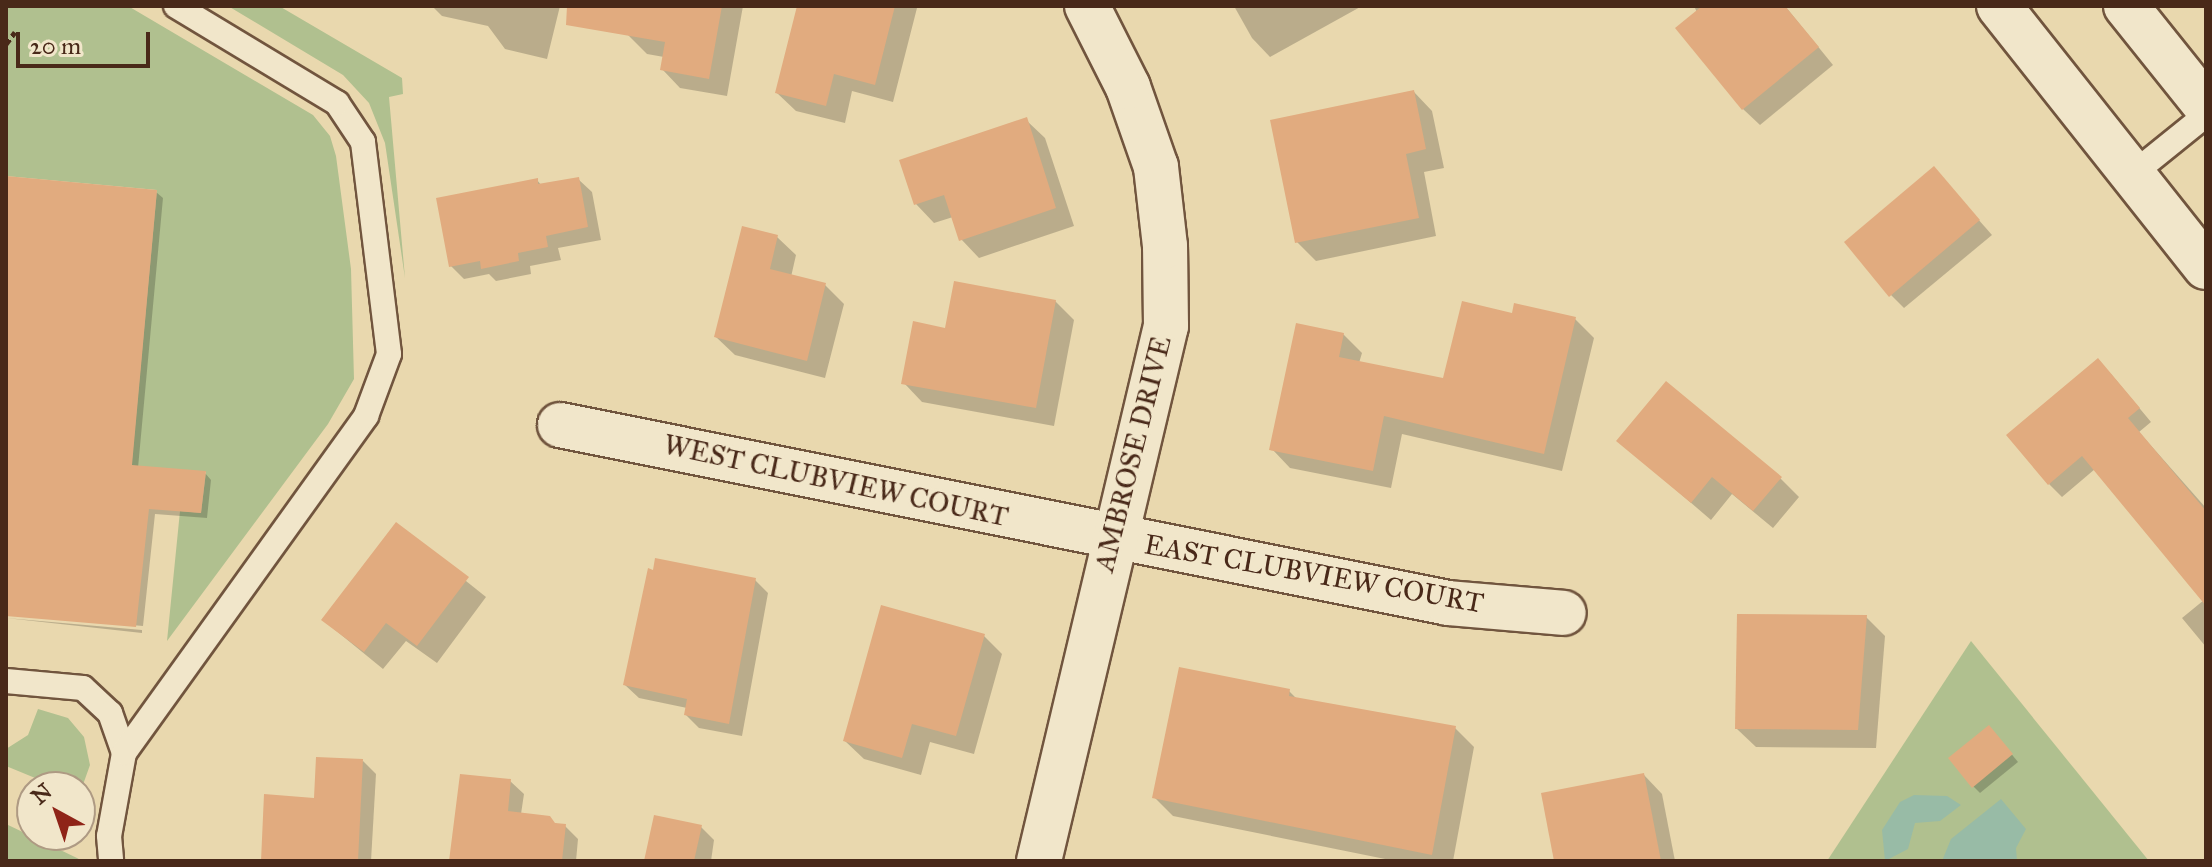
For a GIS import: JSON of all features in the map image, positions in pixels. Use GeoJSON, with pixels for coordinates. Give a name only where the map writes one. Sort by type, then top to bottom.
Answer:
{"type":"FeatureCollection","features":[{"type":"Feature","properties":{"kind":"street","name":"AMBROSE DRIVE"},"geometry":{"type":"LineString","coordinates":[[1039,861],[1112,538],[1166,326],[1165,246],[1156,167],[1128,87],[1087,6]]}},
{"type":"Feature","properties":{"kind":"street"},"geometry":{"type":"LineString","coordinates":[[1999,6],[2206,267]]}},
{"type":"Feature","properties":{"kind":"street"},"geometry":{"type":"LineString","coordinates":[[2126,6],[2206,106]]}},
{"type":"Feature","properties":{"kind":"street","name":"WEST CLUBVIEW COURT"},"geometry":{"type":"LineString","coordinates":[[560,425],[1112,538]]}},
{"type":"Feature","properties":{"kind":"street","name":"EAST CLUBVIEW COURT"},"geometry":{"type":"LineString","coordinates":[[1112,538],[1448,603],[1564,613]]}},
{"type":"Feature","properties":{"kind":"lane"},"geometry":{"type":"LineString","coordinates":[[111,861],[109,836],[124,753],[366,416],[389,354],[363,142],[337,103],[176,6]]}},
{"type":"Feature","properties":{"kind":"lane"},"geometry":{"type":"LineString","coordinates":[[2134,173],[2206,115]]}},
{"type":"Feature","properties":{"kind":"lane"},"geometry":{"type":"LineString","coordinates":[[6,681],[83,688],[110,713],[124,753]]}},
{"type":"Feature","properties":{"kind":"path"},"geometry":{"type":"LineString","coordinates":[[6,44],[15,32]]}},
{"type":"Feature","properties":{"kind":"shaded area"},"geometry":{"type":"Polygon","coordinates":[[[6,6],[128,6],[313,115],[330,136],[336,156],[351,269],[354,379],[328,424],[167,641],[180,511],[201,513],[206,472],[131,470],[157,190],[6,176],[6,6]]]}},
{"type":"Feature","properties":{"kind":"shaded area"},"geometry":{"type":"Polygon","coordinates":[[[228,6],[279,6],[402,78],[403,94],[389,97],[405,278],[385,143],[369,103],[343,75],[228,6]]]}},
{"type":"Feature","properties":{"kind":"shaded area"},"geometry":{"type":"Polygon","coordinates":[[[1971,641],[2149,861],[1827,861],[1971,641]]]}},
{"type":"Feature","properties":{"kind":"shaded area"},"geometry":{"type":"Polygon","coordinates":[[[38,709],[68,718],[84,737],[90,765],[88,771],[18,771],[6,766],[6,749],[28,735],[38,709]]]}},
{"type":"Feature","properties":{"kind":"shaded area"},"geometry":{"type":"Polygon","coordinates":[[[1914,795],[1947,796],[1961,805],[1940,821],[1915,823],[1908,849],[1885,861],[1882,830],[1900,802],[1914,795]]]}},
{"type":"Feature","properties":{"kind":"shaded area"},"geometry":{"type":"Polygon","coordinates":[[[2001,799],[2026,829],[2016,848],[2017,861],[1942,861],[1951,839],[2001,799]]]}},
{"type":"Feature","properties":{"kind":"shaded area"},"geometry":{"type":"Polygon","coordinates":[[[6,824],[16,829],[16,851],[62,851],[82,861],[6,861],[6,824]]]}},
{"type":"Feature","properties":{"kind":"building"},"geometry":{"type":"Polygon","coordinates":[[[567,6],[722,6],[709,79],[660,70],[665,42],[566,25],[567,6]]]}},
{"type":"Feature","properties":{"kind":"building"},"geometry":{"type":"Polygon","coordinates":[[[797,6],[895,6],[875,85],[834,74],[826,106],[775,93],[797,6]]]}},
{"type":"Feature","properties":{"kind":"building"},"geometry":{"type":"Polygon","coordinates":[[[1702,6],[1785,6],[1819,47],[1742,110],[1675,28],[1702,6]]]}},
{"type":"Feature","properties":{"kind":"building"},"geometry":{"type":"Polygon","coordinates":[[[1414,90],[1426,149],[1406,154],[1419,218],[1295,243],[1270,120],[1414,90]]]}},
{"type":"Feature","properties":{"kind":"building"},"geometry":{"type":"Polygon","coordinates":[[[1027,117],[1056,208],[959,241],[944,195],[914,205],[899,160],[1027,117]]]}},
{"type":"Feature","properties":{"kind":"building"},"geometry":{"type":"Polygon","coordinates":[[[1934,166],[1980,220],[1889,297],[1844,242],[1934,166]]]}},
{"type":"Feature","properties":{"kind":"building"},"geometry":{"type":"Polygon","coordinates":[[[6,176],[157,190],[132,465],[206,471],[201,513],[149,509],[136,627],[6,616],[6,176]]]}},
{"type":"Feature","properties":{"kind":"building"},"geometry":{"type":"Polygon","coordinates":[[[579,177],[588,227],[546,236],[548,247],[518,253],[519,261],[481,269],[480,261],[449,267],[436,198],[538,178],[538,184],[579,177]]]}},
{"type":"Feature","properties":{"kind":"building"},"geometry":{"type":"Polygon","coordinates":[[[742,226],[778,235],[770,269],[826,283],[807,361],[714,337],[742,226]]]}},
{"type":"Feature","properties":{"kind":"building"},"geometry":{"type":"Polygon","coordinates":[[[954,281],[1056,300],[1036,408],[901,384],[913,321],[945,328],[954,281]]]}},
{"type":"Feature","properties":{"kind":"building"},"geometry":{"type":"Polygon","coordinates":[[[1462,301],[1512,313],[1514,303],[1576,317],[1544,454],[1384,416],[1373,471],[1269,450],[1296,323],[1344,333],[1339,357],[1443,378],[1462,301]]]}},
{"type":"Feature","properties":{"kind":"building"},"geometry":{"type":"Polygon","coordinates":[[[2098,358],[2140,408],[2128,418],[2206,511],[2206,606],[2082,456],[2048,485],[2006,435],[2098,358]]]}},
{"type":"Feature","properties":{"kind":"building"},"geometry":{"type":"Polygon","coordinates":[[[1666,381],[1782,477],[1753,511],[1712,477],[1691,503],[1616,441],[1666,381]]]}},
{"type":"Feature","properties":{"kind":"building"},"geometry":{"type":"Polygon","coordinates":[[[396,522],[469,577],[417,646],[386,623],[364,652],[321,620],[396,522]]]}},
{"type":"Feature","properties":{"kind":"building"},"geometry":{"type":"Polygon","coordinates":[[[655,558],[756,578],[729,724],[684,715],[687,699],[623,685],[648,568],[653,570],[655,558]]]}},
{"type":"Feature","properties":{"kind":"building"},"geometry":{"type":"Polygon","coordinates":[[[881,605],[985,634],[956,736],[912,724],[902,758],[843,741],[881,605]]]}},
{"type":"Feature","properties":{"kind":"building"},"geometry":{"type":"Polygon","coordinates":[[[1737,614],[1867,615],[1858,730],[1735,729],[1737,614]]]}},
{"type":"Feature","properties":{"kind":"building"},"geometry":{"type":"Polygon","coordinates":[[[1179,667],[1290,689],[1289,696],[1456,726],[1432,855],[1152,798],[1179,667]]]}},
{"type":"Feature","properties":{"kind":"building"},"geometry":{"type":"Polygon","coordinates":[[[1989,725],[2013,754],[1972,788],[1948,758],[1989,725]]]}},
{"type":"Feature","properties":{"kind":"building"},"geometry":{"type":"Polygon","coordinates":[[[316,757],[363,759],[358,861],[261,861],[264,794],[314,798],[316,757]]]}},
{"type":"Feature","properties":{"kind":"building"},"geometry":{"type":"Polygon","coordinates":[[[1644,773],[1661,861],[1554,861],[1541,793],[1644,773]]]}},
{"type":"Feature","properties":{"kind":"building"},"geometry":{"type":"Polygon","coordinates":[[[460,774],[511,779],[508,811],[550,816],[555,823],[566,824],[562,861],[449,861],[460,774]]]}},
{"type":"Feature","properties":{"kind":"building"},"geometry":{"type":"Polygon","coordinates":[[[654,815],[702,825],[694,861],[644,861],[654,815]]]}}]}
